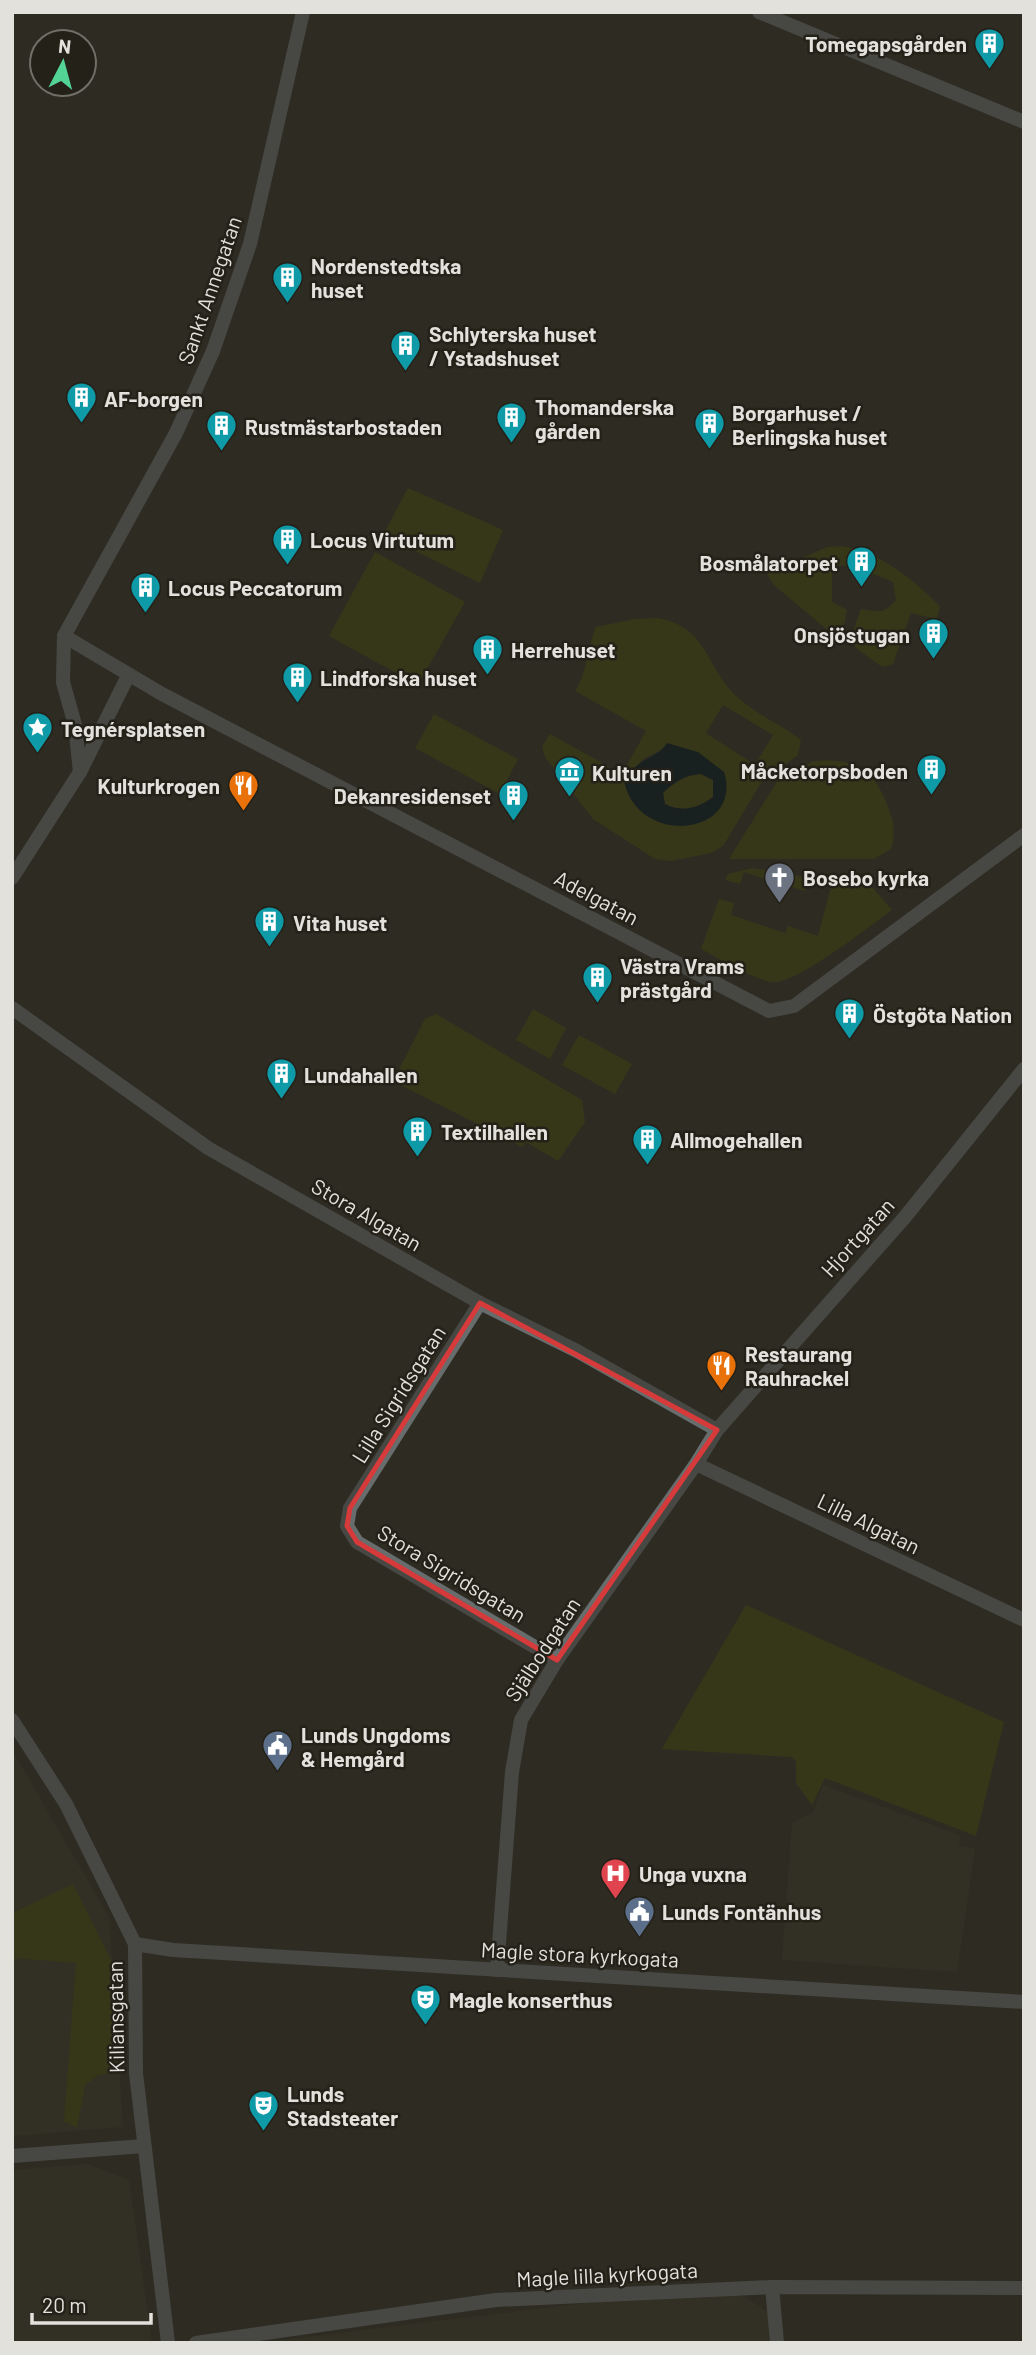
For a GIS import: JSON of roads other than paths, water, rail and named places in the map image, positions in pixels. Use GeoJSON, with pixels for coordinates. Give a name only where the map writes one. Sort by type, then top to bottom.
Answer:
{"type":"FeatureCollection","features":[{"type":"Feature","properties":{"kind":"street","name":"Sankt Annegatan"},"geometry":{"type":"LineString","coordinates":[[64,636],[176,433],[213,351],[250,244],[303,12]]}},
{"type":"Feature","properties":{"kind":"street"},"geometry":{"type":"LineString","coordinates":[[759,12],[1024,122]]}},
{"type":"Feature","properties":{"kind":"street","name":"Adelgatan"},"geometry":{"type":"LineString","coordinates":[[64,636],[128,676],[769,1011],[793,1006],[1024,835]]}},
{"type":"Feature","properties":{"kind":"street"},"geometry":{"type":"LineString","coordinates":[[64,636],[63,682],[75,725],[80,772]]}},
{"type":"Feature","properties":{"kind":"street"},"geometry":{"type":"LineString","coordinates":[[12,878],[80,772],[128,676]]}},
{"type":"Feature","properties":{"kind":"street","name":"Stora Algatan"},"geometry":{"type":"LineString","coordinates":[[12,1007],[208,1148],[480,1303],[577,1351],[717,1430]]}},
{"type":"Feature","properties":{"kind":"street","name":"Hjortgatan"},"geometry":{"type":"LineString","coordinates":[[717,1430],[905,1217],[1024,1069]]}},
{"type":"Feature","properties":{"kind":"street","name":"Lilla Sigridsgatan"},"geometry":{"type":"LineString","coordinates":[[350,1508],[480,1303]]}},
{"type":"Feature","properties":{"kind":"street","name":"Själbodgatan"},"geometry":{"type":"LineString","coordinates":[[497,1970],[512,1772],[521,1720],[557,1660],[696,1464],[717,1430]]}},
{"type":"Feature","properties":{"kind":"street","name":"Lilla Algatan"},"geometry":{"type":"LineString","coordinates":[[696,1464],[1024,1620]]}},
{"type":"Feature","properties":{"kind":"street","name":"Stora Sigridsgatan"},"geometry":{"type":"LineString","coordinates":[[350,1508],[347,1526],[357,1542],[557,1660]]}},
{"type":"Feature","properties":{"kind":"street","name":"Kiliansgatan"},"geometry":{"type":"LineString","coordinates":[[12,1720],[66,1804],[135,1944],[136,2073],[167,2343]]}},
{"type":"Feature","properties":{"kind":"street","name":"Magle stora kyrkogata"},"geometry":{"type":"LineString","coordinates":[[135,1944],[173,1950],[1024,2002]]}},
{"type":"Feature","properties":{"kind":"street"},"geometry":{"type":"LineString","coordinates":[[12,2156],[144,2146]]}},
{"type":"Feature","properties":{"kind":"street"},"geometry":{"type":"LineString","coordinates":[[772,2287],[777,2343]]}},
{"type":"Feature","properties":{"kind":"street","name":"Magle lilla kyrkogata"},"geometry":{"type":"LineString","coordinates":[[196,2343],[496,2300],[772,2287],[1024,2288]]}},
{"type":"Feature","properties":{"kind":"water"},"geometry":{"type":"Polygon","coordinates":[[[667,743],[698,752],[724,772],[726,794],[719,810],[705,821],[687,826],[667,824],[648,817],[633,802],[624,781],[634,768],[667,743]],[[701,774],[680,780],[663,793],[665,804],[684,809],[702,804],[713,797],[713,780],[701,774]]]}},
{"type":"Feature","properties":{"kind":"place","name":"Tomegapsgården"},"geometry":{"type":"Point","coordinates":[990,70]}},
{"type":"Feature","properties":{"kind":"place","name":"Nordenstedtska huset"},"geometry":{"type":"Point","coordinates":[288,304]}},
{"type":"Feature","properties":{"kind":"place","name":"Schlyterska huset / Ystadshuset"},"geometry":{"type":"Point","coordinates":[406,372]}},
{"type":"Feature","properties":{"kind":"place","name":"AF-borgen"},"geometry":{"type":"Point","coordinates":[81,425]}},
{"type":"Feature","properties":{"kind":"place","name":"Thomanderska gården"},"geometry":{"type":"Point","coordinates":[512,445]}},
{"type":"Feature","properties":{"kind":"place","name":"Borgarhuset / Berlingska huset"},"geometry":{"type":"Point","coordinates":[709,451]}},
{"type":"Feature","properties":{"kind":"place","name":"Rustmästarbostaden"},"geometry":{"type":"Point","coordinates":[222,453]}},
{"type":"Feature","properties":{"kind":"place","name":"Locus Virtutum"},"geometry":{"type":"Point","coordinates":[287,566]}},
{"type":"Feature","properties":{"kind":"place","name":"Bosmålatorpet"},"geometry":{"type":"Point","coordinates":[861,589]}},
{"type":"Feature","properties":{"kind":"place","name":"Locus Peccatorum"},"geometry":{"type":"Point","coordinates":[145,614]}},
{"type":"Feature","properties":{"kind":"place","name":"Onsjöstugan"},"geometry":{"type":"Point","coordinates":[933,661]}},
{"type":"Feature","properties":{"kind":"place","name":"Herrehuset"},"geometry":{"type":"Point","coordinates":[488,676]}},
{"type":"Feature","properties":{"kind":"place","name":"Lindforska huset"},"geometry":{"type":"Point","coordinates":[297,704]}},
{"type":"Feature","properties":{"kind":"place","name":"Tegnérsplatsen"},"geometry":{"type":"Point","coordinates":[38,755]}},
{"type":"Feature","properties":{"kind":"place","name":"Måcketorpsboden"},"geometry":{"type":"Point","coordinates":[931,797]}},
{"type":"Feature","properties":{"kind":"place","name":"Kulturen"},"geometry":{"type":"Point","coordinates":[569,799]}},
{"type":"Feature","properties":{"kind":"place","name":"Kulturkrogen"},"geometry":{"type":"Point","coordinates":[243,812]}},
{"type":"Feature","properties":{"kind":"place","name":"Dekanresidenset"},"geometry":{"type":"Point","coordinates":[514,822]}},
{"type":"Feature","properties":{"kind":"place","name":"Bosebo kyrka"},"geometry":{"type":"Point","coordinates":[780,904]}},
{"type":"Feature","properties":{"kind":"place","name":"Vita huset"},"geometry":{"type":"Point","coordinates":[270,949]}},
{"type":"Feature","properties":{"kind":"place","name":"Västra Vrams prästgård"},"geometry":{"type":"Point","coordinates":[597,1004]}},
{"type":"Feature","properties":{"kind":"place","name":"Östgöta Nation"},"geometry":{"type":"Point","coordinates":[850,1041]}},
{"type":"Feature","properties":{"kind":"place","name":"Lundahallen"},"geometry":{"type":"Point","coordinates":[281,1101]}},
{"type":"Feature","properties":{"kind":"place","name":"Textilhallen"},"geometry":{"type":"Point","coordinates":[418,1158]}},
{"type":"Feature","properties":{"kind":"place","name":"Allmogehallen"},"geometry":{"type":"Point","coordinates":[647,1166]}},
{"type":"Feature","properties":{"kind":"place","name":"Restaurang Rauhrackel"},"geometry":{"type":"Point","coordinates":[722,1392]}},
{"type":"Feature","properties":{"kind":"place","name":"Lunds Ungdoms & Hemgård"},"geometry":{"type":"Point","coordinates":[278,1773]}},
{"type":"Feature","properties":{"kind":"place","name":"Unga vuxna"},"geometry":{"type":"Point","coordinates":[616,1900]}},
{"type":"Feature","properties":{"kind":"place","name":"Lunds Fontänhus"},"geometry":{"type":"Point","coordinates":[639,1938]}},
{"type":"Feature","properties":{"kind":"place","name":"Magle konserthus"},"geometry":{"type":"Point","coordinates":[426,2026]}},
{"type":"Feature","properties":{"kind":"place","name":"Lunds Stadsteater"},"geometry":{"type":"Point","coordinates":[264,2132]}}]}
